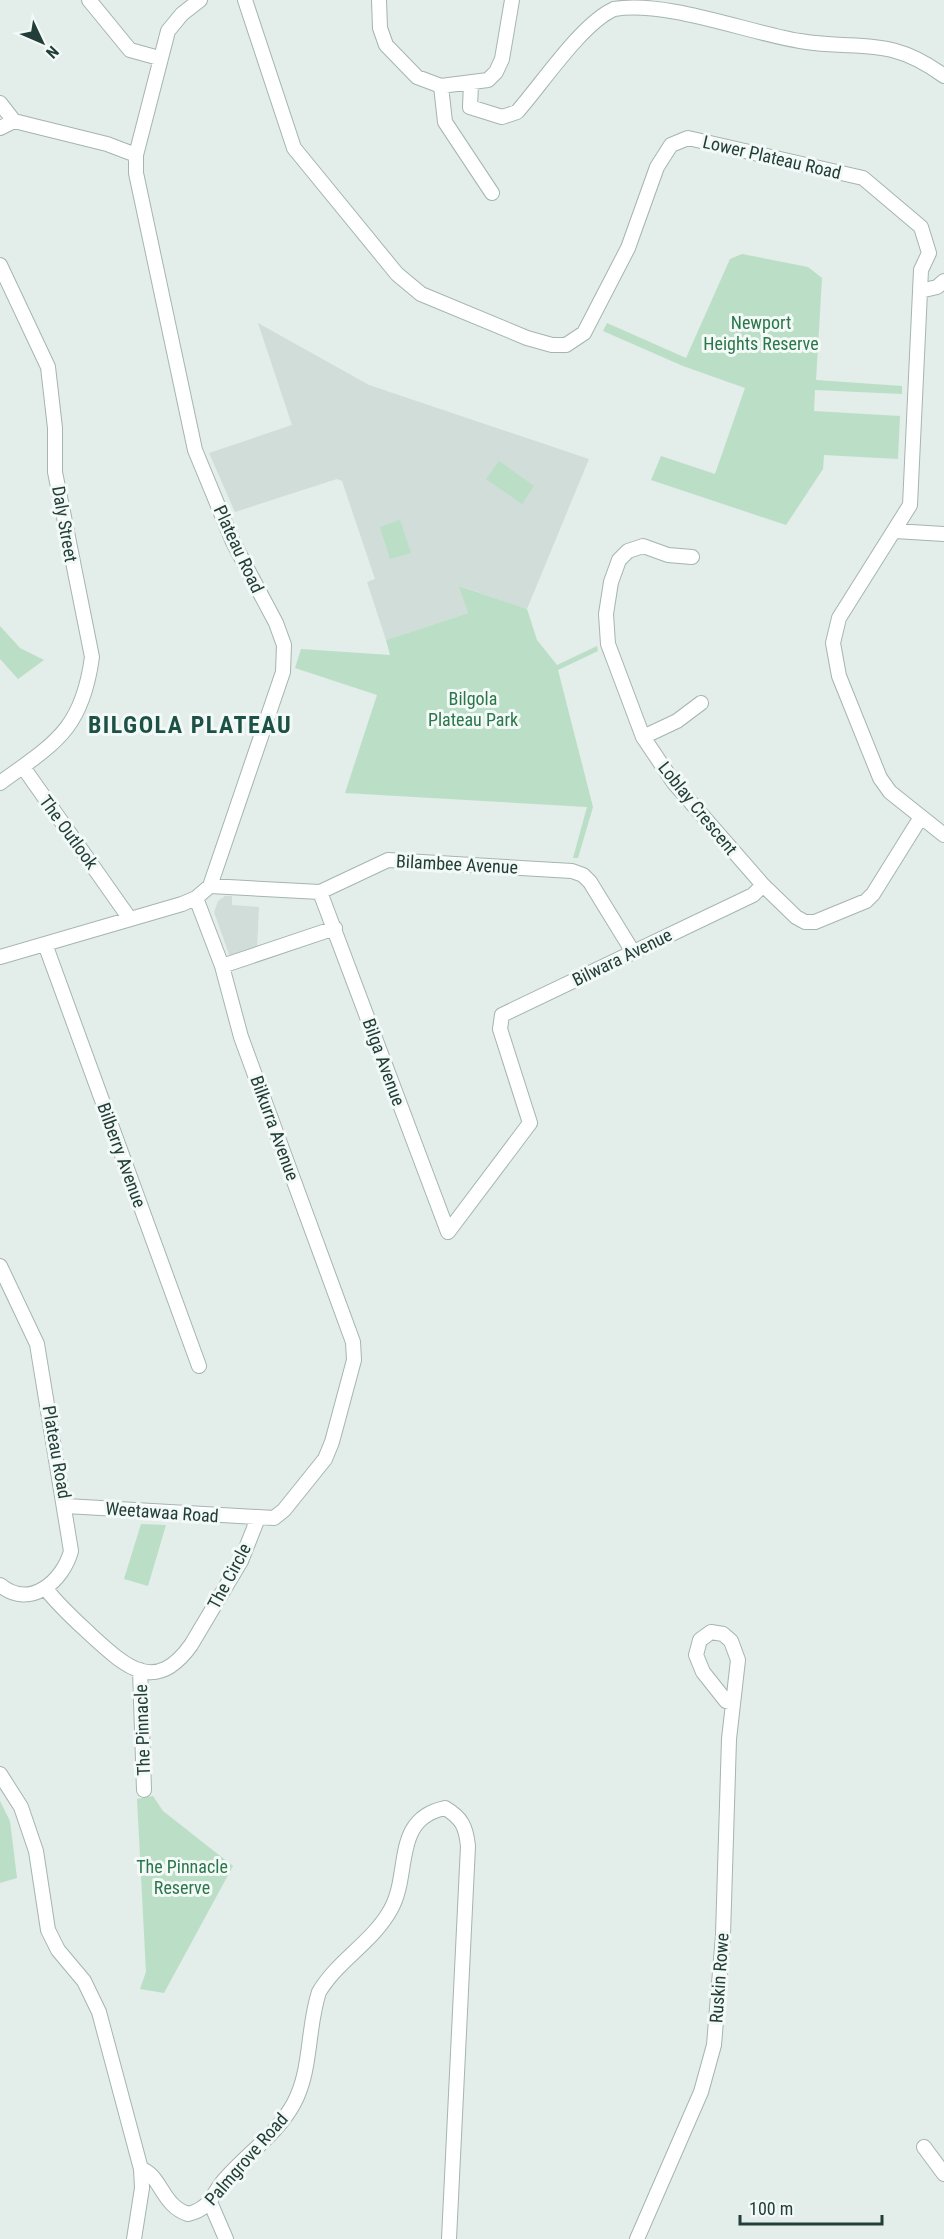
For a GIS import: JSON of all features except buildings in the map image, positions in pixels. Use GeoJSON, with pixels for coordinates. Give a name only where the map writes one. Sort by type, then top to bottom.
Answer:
{"type":"FeatureCollection","features":[{"type":"Feature","properties":{"kind":"street"},"geometry":{"type":"LineString","coordinates":[[89,0],[130,50],[159,58]]}},
{"type":"Feature","properties":{"kind":"street","name":"Plateau Road"},"geometry":{"type":"LineString","coordinates":[[200,0],[182,14],[168,31],[159,58],[136,155],[136,173],[195,450],[233,542],[273,616],[284,645],[283,672],[210,886]]}},
{"type":"Feature","properties":{"kind":"street","name":"Lower Plateau Road"},"geometry":{"type":"LineString","coordinates":[[245,0],[294,147],[397,274],[421,294],[535,340],[552,345],[566,345],[575,341],[590,322],[628,248],[657,167],[670,145],[688,138],[863,177],[921,227],[928,253],[921,270],[910,505],[839,618],[833,644],[839,676],[880,778],[890,792],[943,832]]}},
{"type":"Feature","properties":{"kind":"street"},"geometry":{"type":"LineString","coordinates":[[380,0],[380,28],[386,45],[417,77],[441,86],[471,84],[488,80],[496,72],[502,59],[512,0]]}},
{"type":"Feature","properties":{"kind":"street"},"geometry":{"type":"LineString","coordinates":[[471,84],[470,107],[502,117],[517,112],[592,24],[614,9],[643,4],[713,13],[800,41],[873,45],[910,54],[944,76]]}},
{"type":"Feature","properties":{"kind":"street"},"geometry":{"type":"LineString","coordinates":[[441,86],[445,122],[492,193]]}},
{"type":"Feature","properties":{"kind":"street"},"geometry":{"type":"LineString","coordinates":[[0,103],[14,121],[107,144],[136,155]]}},
{"type":"Feature","properties":{"kind":"street"},"geometry":{"type":"LineString","coordinates":[[0,128],[14,121]]}},
{"type":"Feature","properties":{"kind":"street","name":"Daly Street"},"geometry":{"type":"LineString","coordinates":[[0,265],[48,367],[55,428],[55,472],[92,657],[88,686],[81,708],[62,735],[23,767]]}},
{"type":"Feature","properties":{"kind":"street"},"geometry":{"type":"LineString","coordinates":[[920,291],[937,287],[944,281]]}},
{"type":"Feature","properties":{"kind":"street"},"geometry":{"type":"LineString","coordinates":[[895,531],[944,534]]}},
{"type":"Feature","properties":{"kind":"street","name":"Loblay Crescent"},"geometry":{"type":"LineString","coordinates":[[692,557],[668,555],[642,546],[628,551],[619,560],[611,582],[606,614],[608,644],[643,737],[674,783],[763,885]]}},
{"type":"Feature","properties":{"kind":"street"},"geometry":{"type":"LineString","coordinates":[[643,737],[677,721],[701,703]]}},
{"type":"Feature","properties":{"kind":"street"},"geometry":{"type":"LineString","coordinates":[[0,783],[23,767]]}},
{"type":"Feature","properties":{"kind":"street","name":"The Outlook"},"geometry":{"type":"LineString","coordinates":[[23,767],[130,919]]}},
{"type":"Feature","properties":{"kind":"street"},"geometry":{"type":"LineString","coordinates":[[763,885],[796,917],[805,922],[815,922],[866,900],[873,894],[921,817]]}},
{"type":"Feature","properties":{"kind":"street","name":"Bilambee Avenue"},"geometry":{"type":"LineString","coordinates":[[210,886],[320,892],[388,860],[572,871],[583,874],[590,882],[633,952]]}},
{"type":"Feature","properties":{"kind":"street","name":"Bilwara Avenue"},"geometry":{"type":"LineString","coordinates":[[448,1232],[530,1123],[500,1029],[502,1015],[753,894],[763,885]]}},
{"type":"Feature","properties":{"kind":"street"},"geometry":{"type":"LineString","coordinates":[[0,957],[196,898],[210,886]]}},
{"type":"Feature","properties":{"kind":"street","name":"Bilga Avenue"},"geometry":{"type":"LineString","coordinates":[[320,892],[448,1232]]}},
{"type":"Feature","properties":{"kind":"street","name":"Bilkurra Avenue"},"geometry":{"type":"LineString","coordinates":[[196,898],[222,966],[241,1037],[353,1342],[354,1356],[333,1442],[325,1459],[284,1510],[274,1518],[258,1518]]}},
{"type":"Feature","properties":{"kind":"street"},"geometry":{"type":"LineString","coordinates":[[222,966],[335,928]]}},
{"type":"Feature","properties":{"kind":"street","name":"Bilberry Avenue"},"geometry":{"type":"LineString","coordinates":[[45,944],[199,1366]]}},
{"type":"Feature","properties":{"kind":"street","name":"Plateau Road"},"geometry":{"type":"LineString","coordinates":[[0,1266],[37,1344],[66,1506],[72,1551],[67,1568],[46,1589]]}},
{"type":"Feature","properties":{"kind":"street","name":"Weetawaa Road"},"geometry":{"type":"LineString","coordinates":[[66,1506],[258,1518]]}},
{"type":"Feature","properties":{"kind":"street","name":"The Circle"},"geometry":{"type":"LineString","coordinates":[[140,1670],[152,1673],[167,1669],[181,1658],[241,1561],[258,1518]]}},
{"type":"Feature","properties":{"kind":"street"},"geometry":{"type":"LineString","coordinates":[[0,1585],[18,1593],[46,1589],[57,1603],[116,1657],[129,1668],[140,1670]]}},
{"type":"Feature","properties":{"kind":"street","name":"Ruskin Rowe"},"geometry":{"type":"LineString","coordinates":[[637,2239],[701,2092],[714,2044],[723,1935],[729,1739],[738,1660],[736,1648],[723,1634],[711,1632],[704,1635],[697,1647],[698,1663],[726,1701],[733,1703]]}},
{"type":"Feature","properties":{"kind":"street","name":"The Pinnacle"},"geometry":{"type":"LineString","coordinates":[[140,1670],[144,1790]]}},
{"type":"Feature","properties":{"kind":"street","name":"Palmgrove Road"},"geometry":{"type":"LineString","coordinates":[[0,1773],[21,1807],[36,1851],[48,1930],[58,1950],[84,1981],[99,2012],[141,2169],[150,2174],[170,2205],[188,2214],[205,2208],[225,2179],[271,2134],[294,2104],[302,2081],[319,1992],[326,1981],[373,1934],[392,1908],[405,1850],[414,1827],[428,1811],[445,1808],[459,1816],[466,1831],[468,1846],[449,2239]]}},
{"type":"Feature","properties":{"kind":"street"},"geometry":{"type":"LineString","coordinates":[[924,2147],[944,2174]]}},
{"type":"Feature","properties":{"kind":"street"},"geometry":{"type":"LineString","coordinates":[[134,2239],[142,2188],[141,2169]]}},
{"type":"Feature","properties":{"kind":"street"},"geometry":{"type":"LineString","coordinates":[[210,2202],[226,2239]]}},
{"type":"Feature","properties":{"kind":"shaded area"},"geometry":{"type":"Polygon","coordinates":[[[258,323],[369,385],[589,459],[527,609],[460,586],[468,613],[386,640],[367,582],[375,579],[342,481],[337,479],[235,512],[209,453],[292,425],[258,323]]]}},
{"type":"Feature","properties":{"kind":"shaded area"},"geometry":{"type":"Polygon","coordinates":[[[225,896],[232,896],[232,905],[259,907],[257,949],[230,957],[214,912],[218,901],[225,896]]]}},
{"type":"Feature","properties":{"kind":"green space","name":"Newport Heights Reserve"},"geometry":{"type":"Polygon","coordinates":[[[742,254],[808,267],[822,278],[816,380],[902,386],[902,394],[815,390],[814,411],[900,416],[898,459],[824,455],[823,469],[786,525],[651,480],[661,456],[715,474],[745,388],[683,366],[603,331],[607,323],[686,358],[730,259],[742,254]]]}},
{"type":"Feature","properties":{"kind":"green space"},"geometry":{"type":"Polygon","coordinates":[[[499,461],[534,486],[522,504],[486,479],[499,461]]]}},
{"type":"Feature","properties":{"kind":"green space"},"geometry":{"type":"Polygon","coordinates":[[[400,520],[411,553],[390,559],[380,527],[400,520]]]}},
{"type":"Feature","properties":{"kind":"green space","name":"Bilgola Plateau Park"},"geometry":{"type":"Polygon","coordinates":[[[459,586],[527,609],[537,640],[557,665],[597,646],[598,651],[558,670],[593,807],[578,858],[573,858],[587,807],[345,793],[377,695],[295,668],[301,649],[390,655],[386,640],[468,613],[459,586]]]}},
{"type":"Feature","properties":{"kind":"green space"},"geometry":{"type":"Polygon","coordinates":[[[0,626],[20,648],[44,660],[18,679],[0,659],[0,626]]]}},
{"type":"Feature","properties":{"kind":"green space"},"geometry":{"type":"Polygon","coordinates":[[[141,1524],[166,1525],[148,1586],[124,1579],[141,1524]]]}},
{"type":"Feature","properties":{"kind":"green space","name":"The Pinnacle Reserve"},"geometry":{"type":"Polygon","coordinates":[[[153,1796],[163,1811],[233,1866],[164,1993],[140,1989],[146,1972],[137,1799],[153,1796]]]}},
{"type":"Feature","properties":{"kind":"green space"},"geometry":{"type":"Polygon","coordinates":[[[0,1801],[10,1821],[17,1878],[0,1883],[0,1801]]]}},
{"type":"Feature","properties":{"kind":"district","name":"BILGOLA PLATEAU"},"geometry":{"type":"Point","coordinates":[190,725]}}]}
